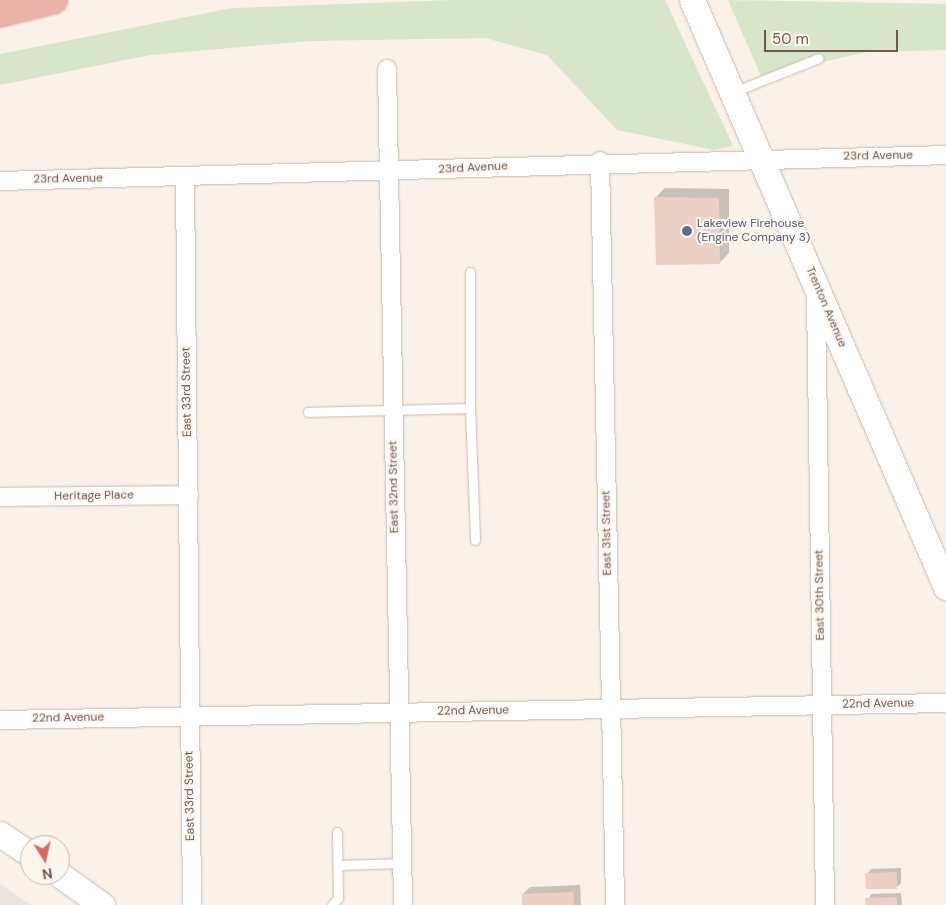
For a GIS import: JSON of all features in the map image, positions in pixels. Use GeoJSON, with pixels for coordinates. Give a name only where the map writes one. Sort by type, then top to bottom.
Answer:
{"type":"FeatureCollection","features":[{"type":"Feature","properties":{"kind":"highway"},"geometry":{"type":"LineString","coordinates":[[0,12],[53,0]]}},
{"type":"Feature","properties":{"kind":"street","name":"Trenton Avenue"},"geometry":{"type":"LineString","coordinates":[[692,0],[946,587]]}},
{"type":"Feature","properties":{"kind":"street","name":"East 32nd Street"},"geometry":{"type":"LineString","coordinates":[[387,69],[404,905]]}},
{"type":"Feature","properties":{"kind":"street","name":"23rd Avenue"},"geometry":{"type":"LineString","coordinates":[[0,181],[390,172],[600,161],[946,155]]}},
{"type":"Feature","properties":{"kind":"street","name":"East 31st Street"},"geometry":{"type":"LineString","coordinates":[[600,161],[609,708],[615,905]]}},
{"type":"Feature","properties":{"kind":"street","name":"East 33rd Street"},"geometry":{"type":"LineString","coordinates":[[185,177],[192,905]]}},
{"type":"Feature","properties":{"kind":"street","name":"East 30th Street"},"geometry":{"type":"LineString","coordinates":[[816,284],[825,905]]}},
{"type":"Feature","properties":{"kind":"street","name":"Heritage Place"},"geometry":{"type":"LineString","coordinates":[[0,497],[188,495]]}},
{"type":"Feature","properties":{"kind":"street","name":"22nd Avenue"},"geometry":{"type":"LineString","coordinates":[[0,720],[946,703]]}},
{"type":"Feature","properties":{"kind":"street"},"geometry":{"type":"LineString","coordinates":[[0,834],[20,847]]}},
{"type":"Feature","properties":{"kind":"street"},"geometry":{"type":"LineString","coordinates":[[70,882],[102,905]]}},
{"type":"Feature","properties":{"kind":"lane"},"geometry":{"type":"LineString","coordinates":[[733,92],[819,58]]}},
{"type":"Feature","properties":{"kind":"lane"},"geometry":{"type":"LineString","coordinates":[[470,272],[470,408],[474,540]]}},
{"type":"Feature","properties":{"kind":"lane"},"geometry":{"type":"LineString","coordinates":[[308,412],[470,408]]}},
{"type":"Feature","properties":{"kind":"lane"},"geometry":{"type":"LineString","coordinates":[[332,905],[338,898],[337,832]]}},
{"type":"Feature","properties":{"kind":"lane"},"geometry":{"type":"LineString","coordinates":[[338,865],[402,863]]}},
{"type":"Feature","properties":{"kind":"shaded area"},"geometry":{"type":"Polygon","coordinates":[[[0,884],[31,905],[0,905],[0,884]]]}},
{"type":"Feature","properties":{"kind":"green space"},"geometry":{"type":"Polygon","coordinates":[[[453,0],[665,0],[733,146],[714,150],[617,130],[547,55],[485,38],[310,41],[150,55],[0,85],[0,54],[232,8],[453,0]]]}},
{"type":"Feature","properties":{"kind":"green space"},"geometry":{"type":"Polygon","coordinates":[[[728,0],[946,4],[946,50],[867,52],[761,76],[728,0]]]}},
{"type":"Feature","properties":{"kind":"building","name":"Lakeview Firehouse (Engine Company 3)"},"geometry":{"type":"Polygon","coordinates":[[[654,197],[719,198],[720,264],[656,265],[654,197]]]}},
{"type":"Feature","properties":{"kind":"building"},"geometry":{"type":"Polygon","coordinates":[[[897,872],[897,889],[866,889],[865,873],[897,872]]]}},
{"type":"Feature","properties":{"kind":"building"},"geometry":{"type":"Polygon","coordinates":[[[573,892],[574,905],[522,905],[522,894],[573,892]]]}},
{"type":"Feature","properties":{"kind":"building"},"geometry":{"type":"Polygon","coordinates":[[[897,897],[897,905],[866,905],[865,898],[897,897]]]}},
{"type":"Feature","properties":{"kind":"place","name":"Lakeview Firehouse (Engine Company 3)"},"geometry":{"type":"Point","coordinates":[687,231]}}]}
